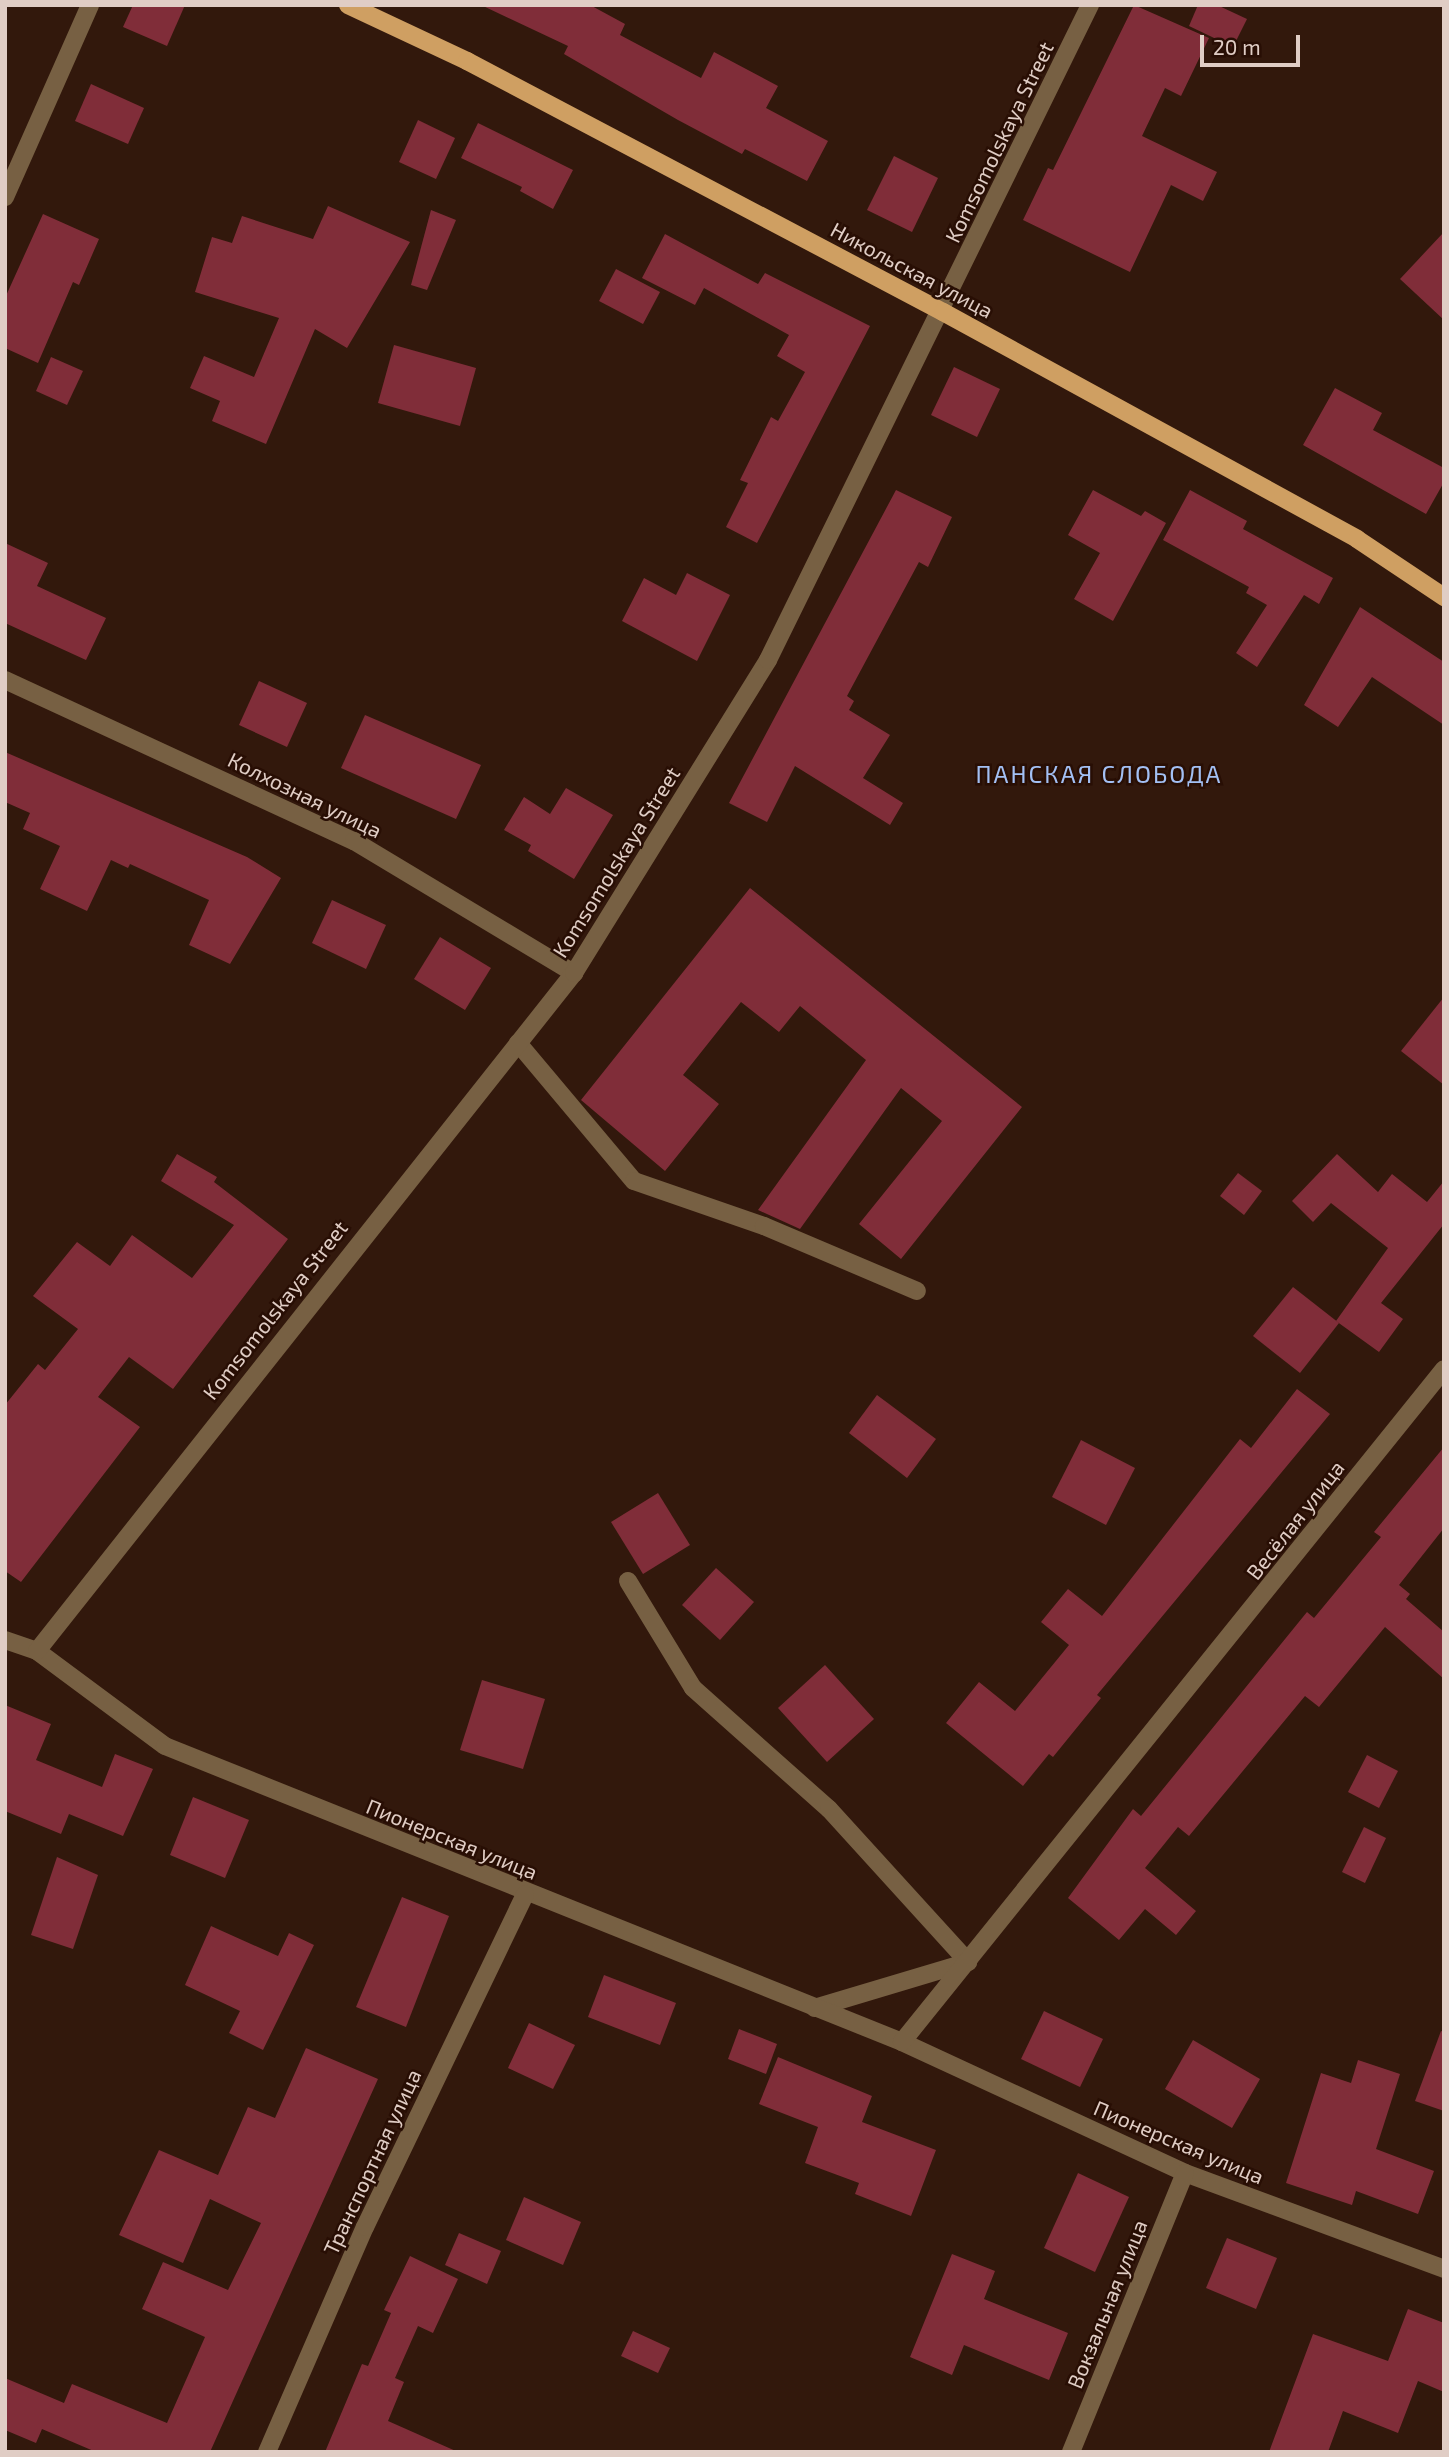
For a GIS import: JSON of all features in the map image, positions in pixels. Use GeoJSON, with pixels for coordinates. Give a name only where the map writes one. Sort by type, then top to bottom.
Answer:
{"type":"FeatureCollection","features":[{"type":"Feature","properties":{"kind":"main road","name":"Никольская улица"},"geometry":{"type":"LineString","coordinates":[[348,5],[479,68],[943,312],[1357,539],[1444,597]]}},
{"type":"Feature","properties":{"kind":"street"},"geometry":{"type":"LineString","coordinates":[[5,197],[90,5]]}},
{"type":"Feature","properties":{"kind":"street","name":"Komsomolskaya Street"},"geometry":{"type":"LineString","coordinates":[[37,1651],[574,973],[768,660],[943,312],[1090,5]]}},
{"type":"Feature","properties":{"kind":"street","name":"Колхозная улица"},"geometry":{"type":"LineString","coordinates":[[5,680],[354,841],[574,973]]}},
{"type":"Feature","properties":{"kind":"street"},"geometry":{"type":"LineString","coordinates":[[518,1043],[634,1181],[764,1226],[917,1291]]}},
{"type":"Feature","properties":{"kind":"street","name":"Весёлая улица"},"geometry":{"type":"LineString","coordinates":[[968,1962],[1182,1699],[1444,1369]]}},
{"type":"Feature","properties":{"kind":"street"},"geometry":{"type":"LineString","coordinates":[[628,1581],[693,1688],[829,1809],[968,1962]]}},
{"type":"Feature","properties":{"kind":"street","name":"Пионерская улица"},"geometry":{"type":"LineString","coordinates":[[5,1640],[37,1651],[165,1746],[525,1894],[902,2042],[1185,2173],[1444,2269]]}},
{"type":"Feature","properties":{"kind":"street","name":"Транспортная улица"},"geometry":{"type":"LineString","coordinates":[[267,2452],[365,2227],[525,1894]]}},
{"type":"Feature","properties":{"kind":"street"},"geometry":{"type":"LineString","coordinates":[[815,2008],[968,1962]]}},
{"type":"Feature","properties":{"kind":"street"},"geometry":{"type":"LineString","coordinates":[[902,2042],[968,1962]]}},
{"type":"Feature","properties":{"kind":"street","name":"Вокзальная улица"},"geometry":{"type":"LineString","coordinates":[[1070,2452],[1185,2173]]}},
{"type":"Feature","properties":{"kind":"building"},"geometry":{"type":"Polygon","coordinates":[[[133,5],[185,5],[167,46],[123,27],[133,5]]]}},
{"type":"Feature","properties":{"kind":"building"},"geometry":{"type":"Polygon","coordinates":[[[481,5],[590,5],[625,24],[620,35],[701,78],[714,52],[778,86],[766,108],[828,141],[807,181],[745,149],[742,154],[678,120],[564,54],[568,46],[481,5]]]}},
{"type":"Feature","properties":{"kind":"building"},"geometry":{"type":"Polygon","coordinates":[[[1134,5],[1209,38],[1181,96],[1165,88],[1142,136],[1217,172],[1203,201],[1171,185],[1130,272],[1023,220],[1048,168],[1053,170],[1134,5]]]}},
{"type":"Feature","properties":{"kind":"building"},"geometry":{"type":"Polygon","coordinates":[[[1198,5],[1217,5],[1247,19],[1233,47],[1189,26],[1198,5]]]}},
{"type":"Feature","properties":{"kind":"building"},"geometry":{"type":"Polygon","coordinates":[[[91,84],[144,108],[128,144],[75,121],[91,84]]]}},
{"type":"Feature","properties":{"kind":"building"},"geometry":{"type":"Polygon","coordinates":[[[418,120],[455,138],[436,179],[399,162],[418,120]]]}},
{"type":"Feature","properties":{"kind":"building"},"geometry":{"type":"Polygon","coordinates":[[[478,123],[573,170],[553,209],[520,191],[522,187],[461,158],[478,123]]]}},
{"type":"Feature","properties":{"kind":"building"},"geometry":{"type":"Polygon","coordinates":[[[894,156],[938,178],[912,232],[867,210],[894,156]]]}},
{"type":"Feature","properties":{"kind":"building"},"geometry":{"type":"Polygon","coordinates":[[[328,206],[410,242],[347,348],[315,329],[266,444],[212,421],[220,401],[190,388],[204,356],[254,377],[279,318],[195,292],[212,237],[232,243],[242,216],[313,239],[328,206]]]}},
{"type":"Feature","properties":{"kind":"building"},"geometry":{"type":"Polygon","coordinates":[[[431,210],[456,220],[427,290],[411,285],[431,210]]]}},
{"type":"Feature","properties":{"kind":"building"},"geometry":{"type":"Polygon","coordinates":[[[43,214],[99,239],[79,285],[73,282],[38,363],[5,348],[5,298],[43,214]]]}},
{"type":"Feature","properties":{"kind":"building"},"geometry":{"type":"Polygon","coordinates":[[[1444,232],[1444,320],[1400,279],[1444,232]]]}},
{"type":"Feature","properties":{"kind":"building"},"geometry":{"type":"Polygon","coordinates":[[[665,234],[758,284],[765,273],[870,326],[757,543],[726,527],[748,483],[740,480],[771,417],[778,421],[805,372],[777,356],[789,335],[704,288],[695,305],[642,278],[665,234]]]}},
{"type":"Feature","properties":{"kind":"building"},"geometry":{"type":"Polygon","coordinates":[[[616,269],[660,292],[643,324],[599,301],[616,269]]]}},
{"type":"Feature","properties":{"kind":"building"},"geometry":{"type":"Polygon","coordinates":[[[394,345],[476,368],[460,426],[378,403],[394,345]]]}},
{"type":"Feature","properties":{"kind":"building"},"geometry":{"type":"Polygon","coordinates":[[[51,357],[83,371],[67,405],[36,391],[51,357]]]}},
{"type":"Feature","properties":{"kind":"building"},"geometry":{"type":"Polygon","coordinates":[[[954,367],[1000,389],[977,437],[931,415],[954,367]]]}},
{"type":"Feature","properties":{"kind":"building"},"geometry":{"type":"Polygon","coordinates":[[[1335,388],[1382,413],[1373,430],[1444,468],[1444,482],[1426,514],[1303,445],[1335,388]]]}},
{"type":"Feature","properties":{"kind":"building"},"geometry":{"type":"Polygon","coordinates":[[[896,490],[952,517],[928,567],[919,562],[847,696],[854,701],[849,710],[890,735],[863,778],[903,803],[890,825],[795,766],[767,822],[729,803],[896,490]]]}},
{"type":"Feature","properties":{"kind":"building"},"geometry":{"type":"Polygon","coordinates":[[[1093,490],[1141,516],[1145,511],[1166,523],[1113,621],[1074,599],[1100,553],[1068,535],[1093,490]]]}},
{"type":"Feature","properties":{"kind":"building"},"geometry":{"type":"Polygon","coordinates":[[[1190,490],[1247,521],[1243,529],[1333,578],[1319,604],[1304,595],[1257,667],[1236,653],[1267,605],[1246,593],[1249,587],[1163,540],[1190,490]]]}},
{"type":"Feature","properties":{"kind":"building"},"geometry":{"type":"Polygon","coordinates":[[[5,543],[48,563],[37,586],[106,618],[86,660],[5,623],[5,543]]]}},
{"type":"Feature","properties":{"kind":"building"},"geometry":{"type":"Polygon","coordinates":[[[687,573],[730,595],[697,661],[622,621],[644,578],[676,595],[687,573]]]}},
{"type":"Feature","properties":{"kind":"building"},"geometry":{"type":"Polygon","coordinates":[[[1360,607],[1444,662],[1444,725],[1372,677],[1338,727],[1304,705],[1360,607]]]}},
{"type":"Feature","properties":{"kind":"building"},"geometry":{"type":"Polygon","coordinates":[[[259,681],[307,703],[287,747],[239,725],[259,681]]]}},
{"type":"Feature","properties":{"kind":"building"},"geometry":{"type":"Polygon","coordinates":[[[365,715],[481,765],[456,819],[341,768],[365,715]]]}},
{"type":"Feature","properties":{"kind":"building"},"geometry":{"type":"Polygon","coordinates":[[[5,752],[247,857],[281,878],[230,964],[189,945],[209,900],[130,864],[128,868],[111,860],[87,911],[40,889],[60,846],[23,829],[30,813],[5,802],[5,752]]]}},
{"type":"Feature","properties":{"kind":"building"},"geometry":{"type":"Polygon","coordinates":[[[566,788],[613,815],[574,879],[528,851],[531,845],[504,830],[524,797],[550,814],[566,788]]]}},
{"type":"Feature","properties":{"kind":"building"},"geometry":{"type":"Polygon","coordinates":[[[750,888],[1022,1107],[901,1259],[859,1224],[942,1121],[901,1088],[800,1229],[758,1210],[866,1060],[800,1006],[779,1032],[741,1002],[683,1075],[719,1104],[665,1171],[581,1100],[750,888]]]}},
{"type":"Feature","properties":{"kind":"building"},"geometry":{"type":"Polygon","coordinates":[[[332,900],[386,925],[366,969],[312,943],[332,900]]]}},
{"type":"Feature","properties":{"kind":"building"},"geometry":{"type":"Polygon","coordinates":[[[440,937],[491,968],[465,1010],[414,979],[440,937]]]}},
{"type":"Feature","properties":{"kind":"building"},"geometry":{"type":"Polygon","coordinates":[[[1444,997],[1444,1085],[1401,1051],[1444,997]]]}},
{"type":"Feature","properties":{"kind":"building"},"geometry":{"type":"Polygon","coordinates":[[[177,1154],[217,1177],[214,1182],[288,1239],[173,1389],[129,1357],[98,1397],[140,1427],[21,1582],[5,1571],[5,1405],[38,1364],[45,1370],[78,1329],[33,1296],[77,1242],[110,1266],[132,1235],[192,1278],[234,1225],[161,1181],[177,1154]]]}},
{"type":"Feature","properties":{"kind":"building"},"geometry":{"type":"Polygon","coordinates":[[[1337,1154],[1378,1192],[1392,1174],[1427,1202],[1444,1181],[1444,1224],[1381,1303],[1403,1319],[1379,1352],[1336,1321],[1388,1248],[1331,1203],[1313,1222],[1292,1201],[1337,1154]]]}},
{"type":"Feature","properties":{"kind":"building"},"geometry":{"type":"Polygon","coordinates":[[[1238,1173],[1262,1191],[1244,1215],[1220,1196],[1238,1173]]]}},
{"type":"Feature","properties":{"kind":"building"},"geometry":{"type":"Polygon","coordinates":[[[1293,1287],[1339,1323],[1300,1373],[1253,1336],[1293,1287]]]}},
{"type":"Feature","properties":{"kind":"building"},"geometry":{"type":"Polygon","coordinates":[[[1297,1389],[1330,1414],[1097,1695],[1101,1698],[1053,1757],[1049,1754],[1023,1786],[946,1723],[979,1682],[1015,1711],[1069,1645],[1041,1622],[1068,1589],[1102,1616],[1240,1439],[1251,1448],[1297,1389]]]}},
{"type":"Feature","properties":{"kind":"building"},"geometry":{"type":"Polygon","coordinates":[[[877,1395],[936,1439],[907,1478],[849,1433],[877,1395]]]}},
{"type":"Feature","properties":{"kind":"building"},"geometry":{"type":"Polygon","coordinates":[[[1081,1440],[1135,1468],[1106,1525],[1052,1497],[1081,1440]]]}},
{"type":"Feature","properties":{"kind":"building"},"geometry":{"type":"Polygon","coordinates":[[[1444,1447],[1444,1528],[1399,1585],[1410,1594],[1406,1599],[1444,1632],[1444,1679],[1385,1627],[1319,1707],[1305,1696],[1189,1836],[1178,1827],[1145,1868],[1196,1911],[1176,1935],[1145,1909],[1119,1940],[1068,1898],[1133,1809],[1141,1816],[1307,1612],[1314,1618],[1381,1537],[1374,1532],[1444,1447]]]}},
{"type":"Feature","properties":{"kind":"building"},"geometry":{"type":"Polygon","coordinates":[[[658,1493],[690,1545],[643,1574],[611,1522],[658,1493]]]}},
{"type":"Feature","properties":{"kind":"building"},"geometry":{"type":"Polygon","coordinates":[[[716,1568],[754,1602],[720,1640],[682,1605],[716,1568]]]}},
{"type":"Feature","properties":{"kind":"building"},"geometry":{"type":"Polygon","coordinates":[[[825,1665],[874,1719],[827,1762],[778,1708],[825,1665]]]}},
{"type":"Feature","properties":{"kind":"building"},"geometry":{"type":"Polygon","coordinates":[[[482,1680],[545,1699],[523,1769],[460,1750],[482,1680]]]}},
{"type":"Feature","properties":{"kind":"building"},"geometry":{"type":"Polygon","coordinates":[[[5,1705],[51,1724],[36,1760],[102,1787],[115,1754],[153,1769],[123,1836],[69,1814],[61,1834],[5,1811],[5,1705]]]}},
{"type":"Feature","properties":{"kind":"building"},"geometry":{"type":"Polygon","coordinates":[[[1367,1755],[1398,1771],[1379,1808],[1348,1792],[1367,1755]]]}},
{"type":"Feature","properties":{"kind":"building"},"geometry":{"type":"Polygon","coordinates":[[[193,1797],[249,1820],[225,1878],[170,1855],[193,1797]]]}},
{"type":"Feature","properties":{"kind":"building"},"geometry":{"type":"Polygon","coordinates":[[[1364,1827],[1386,1838],[1365,1883],[1342,1872],[1364,1827]]]}},
{"type":"Feature","properties":{"kind":"building"},"geometry":{"type":"Polygon","coordinates":[[[57,1857],[98,1875],[73,1949],[31,1935],[57,1857]]]}},
{"type":"Feature","properties":{"kind":"building"},"geometry":{"type":"Polygon","coordinates":[[[402,1897],[449,1916],[406,2027],[356,2007],[402,1897]]]}},
{"type":"Feature","properties":{"kind":"building"},"geometry":{"type":"Polygon","coordinates":[[[211,1926],[278,1956],[289,1933],[314,1945],[263,2050],[229,2033],[240,2011],[185,1985],[211,1926]]]}},
{"type":"Feature","properties":{"kind":"building"},"geometry":{"type":"Polygon","coordinates":[[[604,1975],[676,2003],[660,2045],[588,2017],[604,1975]]]}},
{"type":"Feature","properties":{"kind":"building"},"geometry":{"type":"Polygon","coordinates":[[[1044,2011],[1103,2039],[1080,2087],[1021,2059],[1044,2011]]]}},
{"type":"Feature","properties":{"kind":"building"},"geometry":{"type":"Polygon","coordinates":[[[529,2023],[575,2045],[553,2089],[508,2068],[529,2023]]]}},
{"type":"Feature","properties":{"kind":"building"},"geometry":{"type":"Polygon","coordinates":[[[739,2029],[777,2044],[766,2074],[728,2059],[739,2029]]]}},
{"type":"Feature","properties":{"kind":"building"},"geometry":{"type":"Polygon","coordinates":[[[1441,2031],[1444,2032],[1444,2111],[1415,2101],[1441,2031]]]}},
{"type":"Feature","properties":{"kind":"building"},"geometry":{"type":"Polygon","coordinates":[[[1193,2040],[1260,2079],[1232,2128],[1165,2089],[1193,2040]]]}},
{"type":"Feature","properties":{"kind":"building"},"geometry":{"type":"Polygon","coordinates":[[[306,2048],[378,2079],[210,2452],[96,2452],[42,2429],[36,2443],[5,2430],[5,2378],[64,2403],[72,2384],[167,2423],[205,2337],[142,2309],[163,2262],[228,2290],[261,2223],[210,2199],[183,2263],[119,2235],[159,2150],[218,2175],[248,2107],[275,2118],[306,2048]]]}},
{"type":"Feature","properties":{"kind":"building"},"geometry":{"type":"Polygon","coordinates":[[[778,2057],[872,2096],[862,2122],[936,2150],[911,2216],[855,2194],[859,2183],[805,2163],[818,2127],[759,2104],[778,2057]]]}},
{"type":"Feature","properties":{"kind":"building"},"geometry":{"type":"Polygon","coordinates":[[[1358,2060],[1400,2074],[1376,2149],[1434,2171],[1418,2214],[1356,2191],[1352,2205],[1286,2183],[1321,2073],[1351,2083],[1358,2060]]]}},
{"type":"Feature","properties":{"kind":"building"},"geometry":{"type":"Polygon","coordinates":[[[1078,2173],[1129,2197],[1095,2272],[1044,2248],[1078,2173]]]}},
{"type":"Feature","properties":{"kind":"building"},"geometry":{"type":"Polygon","coordinates":[[[524,2197],[581,2222],[563,2265],[506,2240],[524,2197]]]}},
{"type":"Feature","properties":{"kind":"building"},"geometry":{"type":"Polygon","coordinates":[[[459,2233],[501,2251],[487,2284],[445,2265],[459,2233]]]}},
{"type":"Feature","properties":{"kind":"building"},"geometry":{"type":"Polygon","coordinates":[[[1227,2238],[1277,2258],[1256,2309],[1206,2288],[1227,2238]]]}},
{"type":"Feature","properties":{"kind":"building"},"geometry":{"type":"Polygon","coordinates":[[[952,2254],[995,2271],[984,2299],[1068,2333],[1049,2380],[964,2345],[952,2375],[910,2357],[952,2254]]]}},
{"type":"Feature","properties":{"kind":"building"},"geometry":{"type":"Polygon","coordinates":[[[410,2256],[458,2279],[433,2333],[418,2326],[395,2378],[404,2382],[388,2421],[458,2452],[325,2452],[362,2364],[368,2366],[391,2313],[384,2310],[410,2256]]]}},
{"type":"Feature","properties":{"kind":"building"},"geometry":{"type":"Polygon","coordinates":[[[1408,2309],[1444,2323],[1444,2392],[1418,2381],[1398,2433],[1343,2411],[1328,2452],[1269,2452],[1313,2334],[1388,2361],[1408,2309]]]}},
{"type":"Feature","properties":{"kind":"building"},"geometry":{"type":"Polygon","coordinates":[[[633,2331],[670,2348],[658,2373],[621,2356],[633,2331]]]}},
{"type":"Feature","properties":{"kind":"district","name":"ПАНСКАЯ СЛОБОДА"},"geometry":{"type":"Point","coordinates":[1099,774]}}]}
